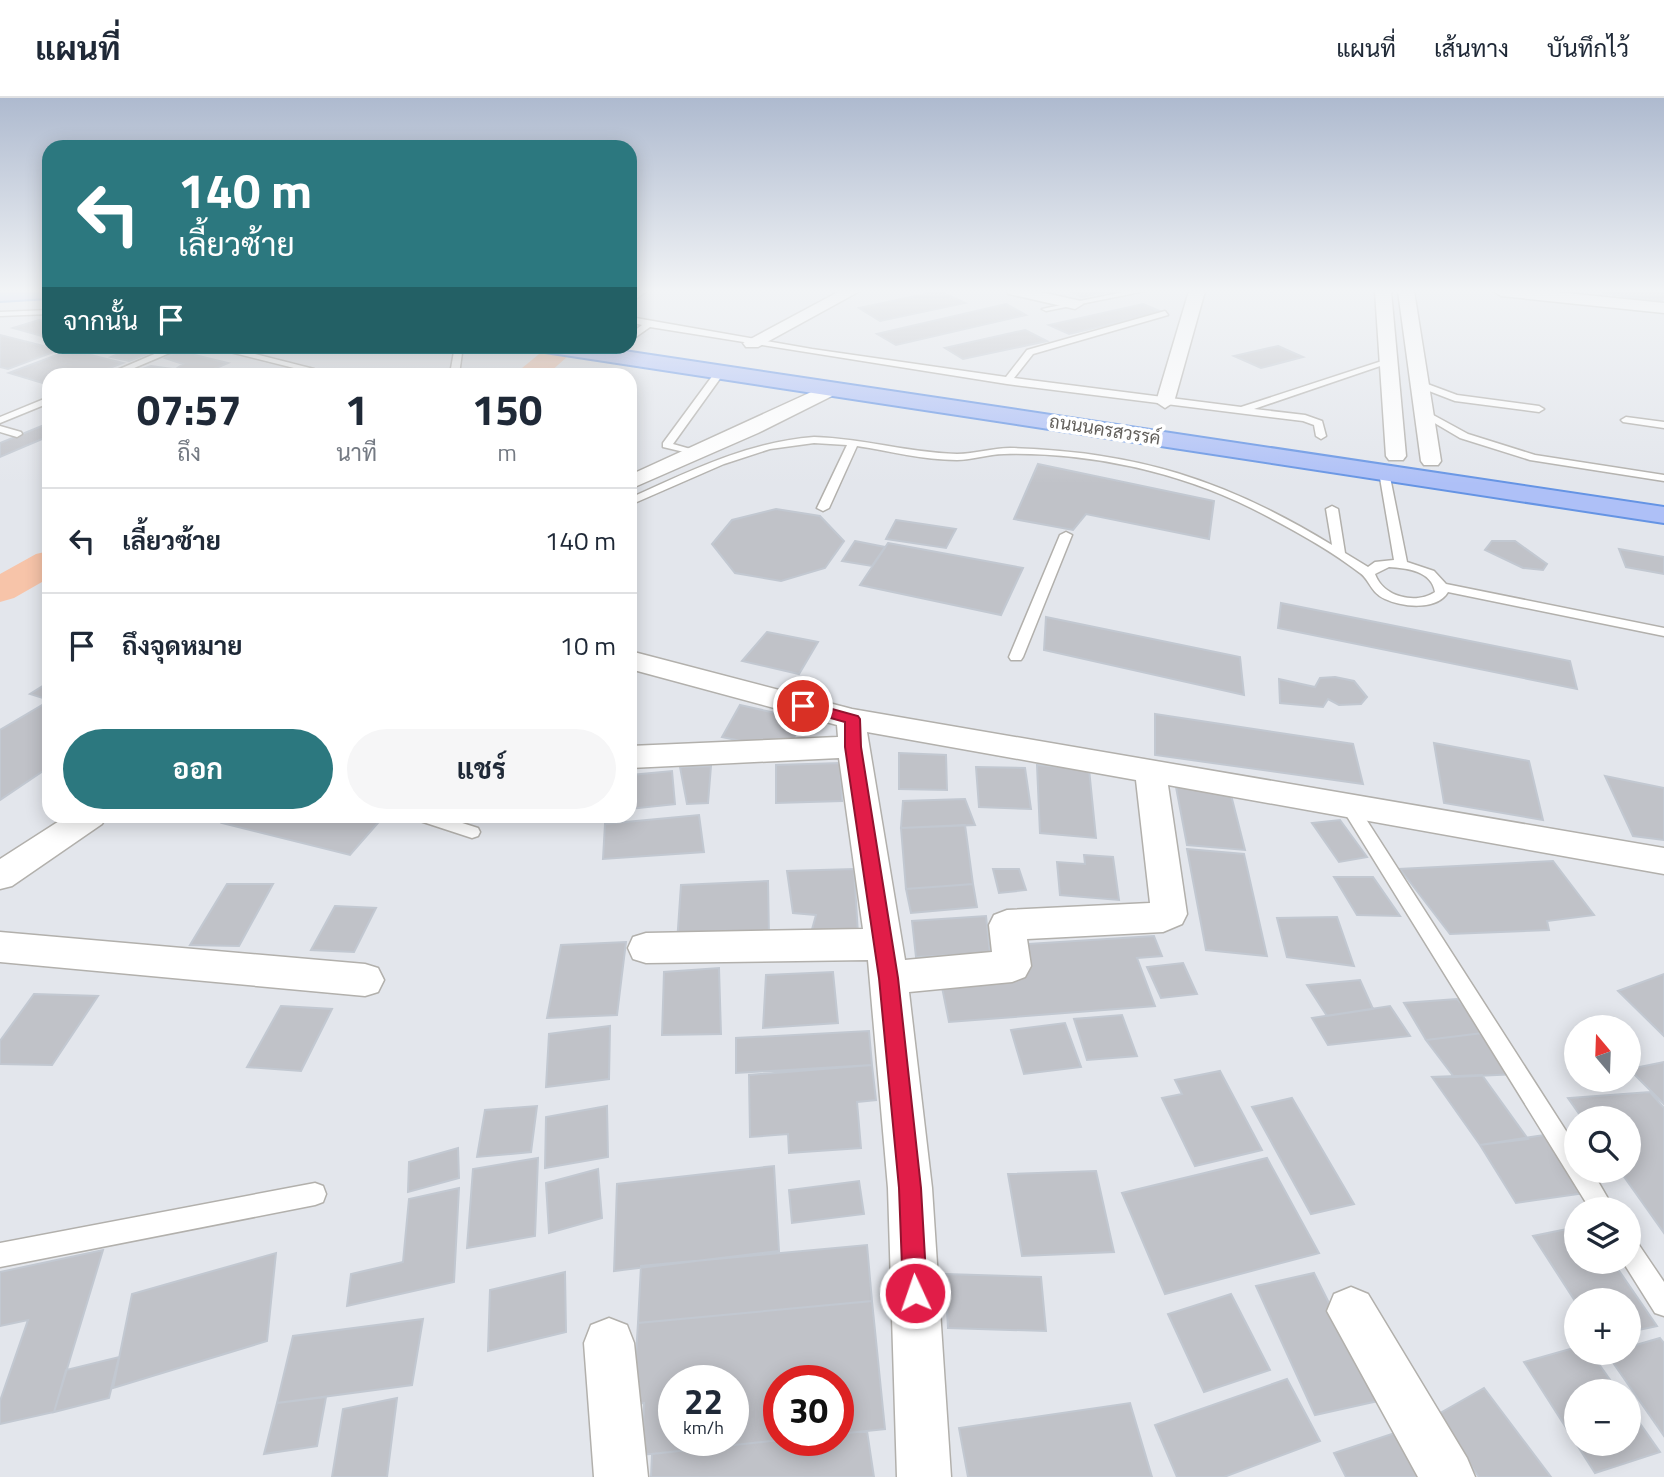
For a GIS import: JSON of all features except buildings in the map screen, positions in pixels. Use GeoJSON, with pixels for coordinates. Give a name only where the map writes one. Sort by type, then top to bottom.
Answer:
{"type":"FeatureCollection","features":[{"type":"Feature","properties":{"kind":"main road","name":"ถนนนครสวรรค์"},"geometry":{"type":"LineString","coordinates":[[606,355],[831,388],[964,401]]}},
{"type":"Feature","properties":{"kind":"main road","name":"ถนนนครสวรรค์"},"geometry":{"type":"LineString","coordinates":[[710,355],[964,401],[1390,464],[1664,515]]}},
{"type":"Feature","properties":{"kind":"main road","name":"ถนนนครสวรรค์"},"geometry":{"type":"LineString","coordinates":[[1390,464],[1431,461],[1664,496]]}},
{"type":"Feature","properties":{"kind":"street"},"geometry":{"type":"LineString","coordinates":[[1165,402],[1178,355]]}},
{"type":"Feature","properties":{"kind":"street"},"geometry":{"type":"LineString","coordinates":[[1388,355],[1390,464]]}},
{"type":"Feature","properties":{"kind":"street"},"geometry":{"type":"LineString","coordinates":[[1415,355],[1431,461]]}},
{"type":"Feature","properties":{"kind":"street"},"geometry":{"type":"LineString","coordinates":[[1389,369],[1419,381]]}},
{"type":"Feature","properties":{"kind":"street"},"geometry":{"type":"LineString","coordinates":[[637,480],[831,388]]}},
{"type":"Feature","properties":{"kind":"street"},"geometry":{"type":"LineString","coordinates":[[637,662],[853,733],[1150,771],[1664,861]]}},
{"type":"Feature","properties":{"kind":"street"},"geometry":{"type":"LineString","coordinates":[[637,756],[853,733]]}},
{"type":"Feature","properties":{"kind":"street"},"geometry":{"type":"LineString","coordinates":[[853,733],[886,961],[910,1188],[924,1477]]}},
{"type":"Feature","properties":{"kind":"street"},"geometry":{"type":"LineString","coordinates":[[646,948],[1012,966],[1007,925],[1163,917],[1169,914],[1150,771]]}},
{"type":"Feature","properties":{"kind":"street"},"geometry":{"type":"LineString","coordinates":[[0,876],[80,823]]}},
{"type":"Feature","properties":{"kind":"street"},"geometry":{"type":"LineString","coordinates":[[0,947],[365,980]]}},
{"type":"Feature","properties":{"kind":"street"},"geometry":{"type":"LineString","coordinates":[[1351,1311],[1448,1477]]}},
{"type":"Feature","properties":{"kind":"street"},"geometry":{"type":"LineString","coordinates":[[609,1343],[621,1477]]}},
{"type":"Feature","properties":{"kind":"lane"},"geometry":{"type":"LineString","coordinates":[[128,368],[159,355]]}},
{"type":"Feature","properties":{"kind":"lane"},"geometry":{"type":"LineString","coordinates":[[251,355],[306,368]]}},
{"type":"Feature","properties":{"kind":"lane"},"geometry":{"type":"LineString","coordinates":[[835,355],[1007,381],[1314,420],[1319,423],[1321,436]]}},
{"type":"Feature","properties":{"kind":"lane"},"geometry":{"type":"LineString","coordinates":[[1007,381],[1027,355]]}},
{"type":"Feature","properties":{"kind":"lane"},"geometry":{"type":"LineString","coordinates":[[1239,410],[1389,369]]}},
{"type":"Feature","properties":{"kind":"lane"},"geometry":{"type":"LineString","coordinates":[[696,454],[667,445],[719,373]]}},
{"type":"Feature","properties":{"kind":"lane"},"geometry":{"type":"LineString","coordinates":[[1419,381],[1455,398],[1539,409]]}},
{"type":"Feature","properties":{"kind":"lane"},"geometry":{"type":"LineString","coordinates":[[0,420],[42,403]]}},
{"type":"Feature","properties":{"kind":"lane"},"geometry":{"type":"LineString","coordinates":[[1424,413],[1464,436],[1534,458],[1664,478]]}},
{"type":"Feature","properties":{"kind":"lane"},"geometry":{"type":"LineString","coordinates":[[1626,420],[1664,425]]}},
{"type":"Feature","properties":{"kind":"lane"},"geometry":{"type":"LineString","coordinates":[[0,429],[17,434]]}},
{"type":"Feature","properties":{"kind":"lane"},"geometry":{"type":"LineString","coordinates":[[637,499],[681,479],[772,446],[815,440],[955,457],[1009,451],[1063,455],[1177,476],[1220,490],[1260,508],[1369,573]]}},
{"type":"Feature","properties":{"kind":"lane"},"geometry":{"type":"LineString","coordinates":[[823,508],[853,443]]}},
{"type":"Feature","properties":{"kind":"lane"},"geometry":{"type":"LineString","coordinates":[[1390,464],[1401,564]]}},
{"type":"Feature","properties":{"kind":"lane"},"geometry":{"type":"LineString","coordinates":[[1332,509],[1339,555]]}},
{"type":"Feature","properties":{"kind":"lane"},"geometry":{"type":"LineString","coordinates":[[1016,657],[1066,535]]}},
{"type":"Feature","properties":{"kind":"lane"},"geometry":{"type":"LineString","coordinates":[[1401,564],[1423,570],[1438,581],[1442,593],[1429,601],[1406,600],[1382,592],[1369,579],[1369,573],[1379,565],[1401,564]]}},
{"type":"Feature","properties":{"kind":"lane"},"geometry":{"type":"LineString","coordinates":[[1442,587],[1664,632]]}},
{"type":"Feature","properties":{"kind":"lane"},"geometry":{"type":"LineString","coordinates":[[1349,806],[1564,1147]]}},
{"type":"Feature","properties":{"kind":"lane"},"geometry":{"type":"LineString","coordinates":[[444,823],[472,832]]}},
{"type":"Feature","properties":{"kind":"lane"},"geometry":{"type":"LineString","coordinates":[[0,1255],[315,1194]]}},
{"type":"Feature","properties":{"kind":"lane"},"geometry":{"type":"LineString","coordinates":[[1641,1269],[1664,1304]]}},
{"type":"Feature","properties":{"kind":"waterway"},"geometry":{"type":"LineString","coordinates":[[539,368],[555,355]]}},
{"type":"Feature","properties":{"kind":"waterway"},"geometry":{"type":"LineString","coordinates":[[0,590],[42,566]]}},
{"type":"Feature","properties":{"kind":"route"},"geometry":{"type":"LineString","coordinates":[[803,706],[852,719],[853,747],[889,978],[910,1188],[915,1293]]}}]}
